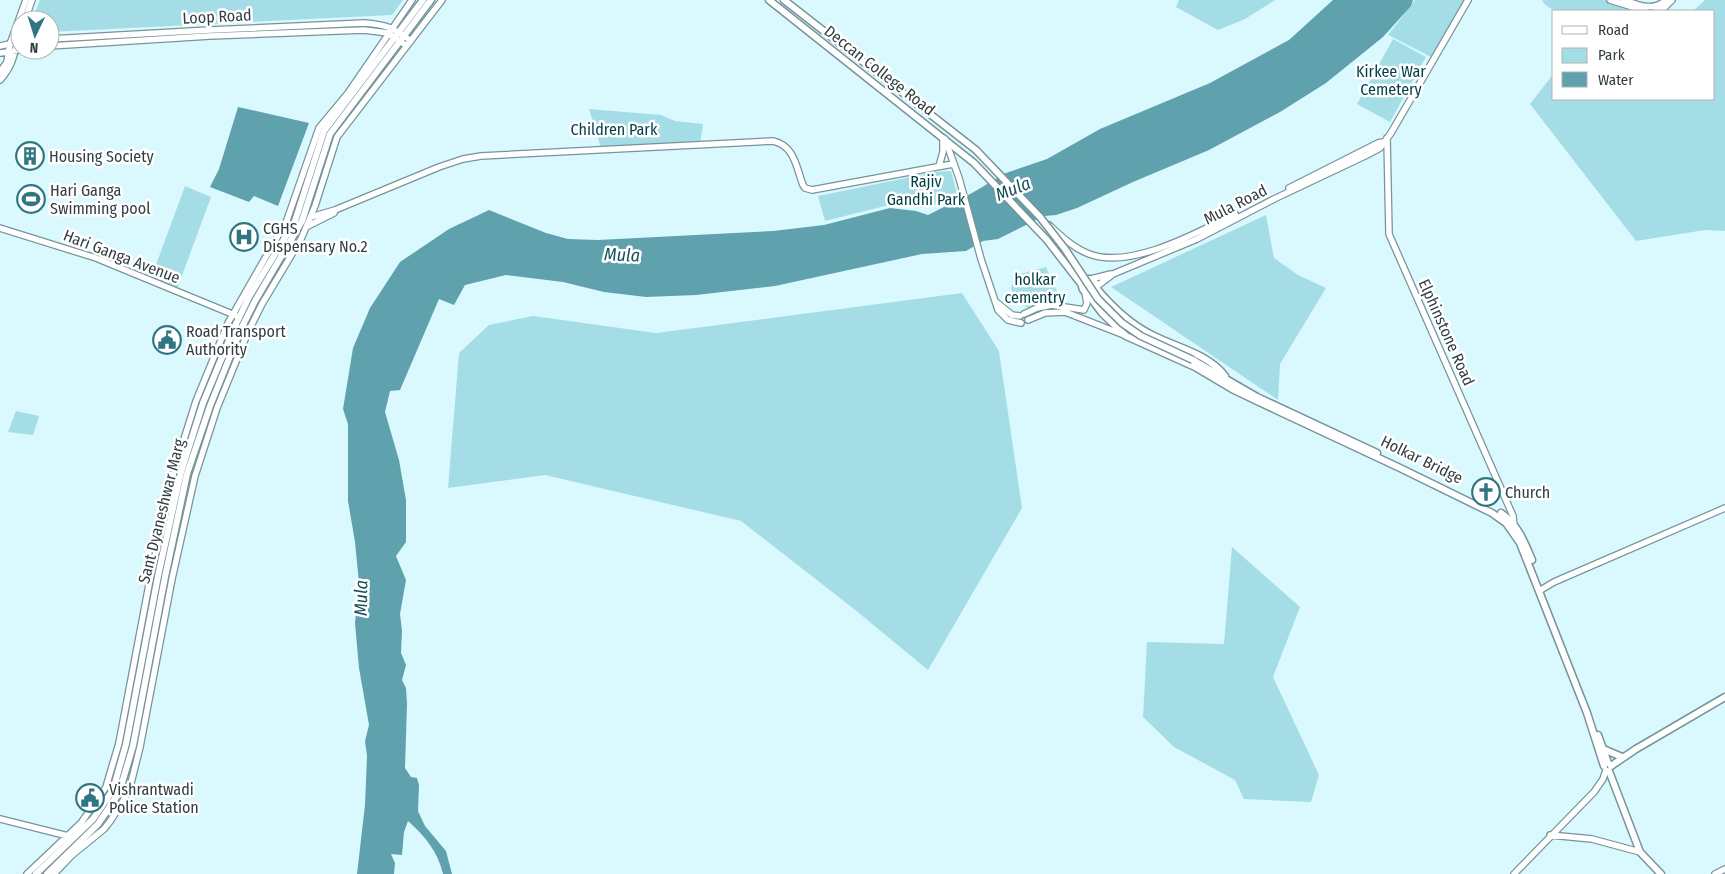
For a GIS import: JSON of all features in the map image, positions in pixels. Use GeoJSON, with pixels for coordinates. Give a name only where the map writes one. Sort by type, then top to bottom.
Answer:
{"type":"FeatureCollection","features":[{"type":"Feature","properties":{"kind":"main road","name":"Sant Dyaneshwar Marg"},"geometry":{"type":"LineString","coordinates":[[291,225],[304,224],[330,134],[423,0]]}},
{"type":"Feature","properties":{"kind":"main road","name":"Sant Dyaneshwar Marg"},"geometry":{"type":"LineString","coordinates":[[36,874],[105,816],[119,793],[133,746],[165,577],[187,474],[243,319],[255,300],[291,225],[324,131],[399,36],[431,0]]}},
{"type":"Feature","properties":{"kind":"main road","name":"Deccan College Road"},"geometry":{"type":"LineString","coordinates":[[769,0],[974,163],[1047,240],[1082,285]]}},
{"type":"Feature","properties":{"kind":"main road","name":"Deccan College Road"},"geometry":{"type":"LineString","coordinates":[[784,0],[976,150],[1040,217]]}},
{"type":"Feature","properties":{"kind":"main road","name":"Holkar Bridge"},"geometry":{"type":"LineString","coordinates":[[1040,217],[1065,249],[1098,299],[1122,323],[1141,336],[1193,360],[1229,382],[1494,509],[1510,520],[1513,528]]}},
{"type":"Feature","properties":{"kind":"main road"},"geometry":{"type":"LineString","coordinates":[[1096,287],[1092,292],[1086,292],[1082,285],[1085,280],[1091,279],[1095,281],[1096,287],[1110,304],[1133,324],[1151,335],[1204,357],[1216,366],[1229,382]]}},
{"type":"Feature","properties":{"kind":"main road","name":"Elphinstone Road"},"geometry":{"type":"LineString","coordinates":[[1086,292],[1102,313],[1126,336],[1195,367],[1232,389],[1492,513],[1513,528],[1540,588],[1640,852],[1660,874]]}},
{"type":"Feature","properties":{"kind":"main road"},"geometry":{"type":"LineString","coordinates":[[1540,588],[1603,748],[1608,767],[1614,769],[1619,765],[1621,759],[1725,697]]}},
{"type":"Feature","properties":{"kind":"main road"},"geometry":{"type":"LineString","coordinates":[[1603,748],[1621,759]]}},
{"type":"Feature","properties":{"kind":"main road","name":"Sant Dyaneshwar Marg"},"geometry":{"type":"LineString","coordinates":[[47,874],[74,842]]}},
{"type":"Feature","properties":{"kind":"street"},"geometry":{"type":"LineString","coordinates":[[243,319],[291,225],[319,128],[348,92],[412,0]]}},
{"type":"Feature","properties":{"kind":"street"},"geometry":{"type":"LineString","coordinates":[[54,874],[108,782],[119,743],[151,574],[174,471],[196,401],[228,323],[243,319],[262,304],[301,239],[304,224],[311,217],[337,137],[442,0]]}},
{"type":"Feature","properties":{"kind":"street"},"geometry":{"type":"LineString","coordinates":[[1385,140],[1468,0]]}},
{"type":"Feature","properties":{"kind":"street"},"geometry":{"type":"LineString","coordinates":[[1610,0],[1643,10]]}},
{"type":"Feature","properties":{"kind":"street"},"geometry":{"type":"LineString","coordinates":[[1624,0],[1652,8],[1666,0]]}},
{"type":"Feature","properties":{"kind":"street"},"geometry":{"type":"LineString","coordinates":[[1658,10],[1665,7],[1672,0]]}},
{"type":"Feature","properties":{"kind":"street","name":"Loop Road"},"geometry":{"type":"LineString","coordinates":[[60,38],[210,30],[381,24],[392,27],[399,36],[409,43]]}},
{"type":"Feature","properties":{"kind":"street","name":"Loop Road"},"geometry":{"type":"LineString","coordinates":[[60,45],[210,36],[364,30],[399,36]]}},
{"type":"Feature","properties":{"kind":"street"},"geometry":{"type":"LineString","coordinates":[[0,46],[10,44],[7,62],[0,72]]}},
{"type":"Feature","properties":{"kind":"street"},"geometry":{"type":"LineString","coordinates":[[0,53],[8,52]]}},
{"type":"Feature","properties":{"kind":"street"},"geometry":{"type":"LineString","coordinates":[[0,80],[10,68],[14,60]]}},
{"type":"Feature","properties":{"kind":"street"},"geometry":{"type":"LineString","coordinates":[[944,139],[946,152],[959,178],[981,259],[998,310],[1003,317],[1012,322],[1045,313],[1065,312],[1126,336]]}},
{"type":"Feature","properties":{"kind":"street","name":"Mula Road"},"geometry":{"type":"LineString","coordinates":[[1096,287],[1113,274],[1341,166],[1385,140]]}},
{"type":"Feature","properties":{"kind":"street","name":"Elphinstone Road"},"geometry":{"type":"LineString","coordinates":[[1385,140],[1389,234],[1513,516],[1513,528]]}},
{"type":"Feature","properties":{"kind":"street"},"geometry":{"type":"LineString","coordinates":[[311,217],[418,175],[463,159],[481,156],[774,141],[782,144],[790,152],[795,160],[803,185],[805,188],[812,190],[953,164]]}},
{"type":"Feature","properties":{"kind":"street"},"geometry":{"type":"LineString","coordinates":[[939,166],[946,152]]}},
{"type":"Feature","properties":{"kind":"street"},"geometry":{"type":"LineString","coordinates":[[315,206],[332,210]]}},
{"type":"Feature","properties":{"kind":"street"},"geometry":{"type":"LineString","coordinates":[[304,224],[334,213],[332,210]]}},
{"type":"Feature","properties":{"kind":"street"},"geometry":{"type":"LineString","coordinates":[[1040,217],[1074,247],[1101,257],[1117,258],[1139,255],[1204,231]]}},
{"type":"Feature","properties":{"kind":"street","name":"Hari Ganga Avenue"},"geometry":{"type":"LineString","coordinates":[[0,228],[96,258],[243,319]]}},
{"type":"Feature","properties":{"kind":"street"},"geometry":{"type":"LineString","coordinates":[[1091,279],[1113,274]]}},
{"type":"Feature","properties":{"kind":"street"},"geometry":{"type":"LineString","coordinates":[[1023,318],[1037,308],[1052,305],[1084,310],[1087,303],[1086,292]]}},
{"type":"Feature","properties":{"kind":"street"},"geometry":{"type":"LineString","coordinates":[[1540,588],[1725,508]]}},
{"type":"Feature","properties":{"kind":"street"},"geometry":{"type":"LineString","coordinates":[[1514,874],[1594,792],[1603,779],[1608,767]]}},
{"type":"Feature","properties":{"kind":"street"},"geometry":{"type":"LineString","coordinates":[[0,819],[74,842]]}},
{"type":"Feature","properties":{"kind":"street"},"geometry":{"type":"LineString","coordinates":[[1550,835],[1592,839],[1640,852]]}},
{"type":"Feature","properties":{"kind":"street"},"geometry":{"type":"LineString","coordinates":[[27,874],[74,842]]}},
{"type":"Feature","properties":{"kind":"street"},"geometry":{"type":"LineString","coordinates":[[1715,874],[1725,869]]}},
{"type":"Feature","properties":{"kind":"green space"},"geometry":{"type":"Polygon","coordinates":[[[40,0],[403,0],[392,15],[60,32],[60,10],[36,10],[40,0]]]}},
{"type":"Feature","properties":{"kind":"green space"},"geometry":{"type":"Polygon","coordinates":[[[1179,0],[1275,0],[1245,19],[1218,30],[1176,7],[1179,0]]]}},
{"type":"Feature","properties":{"kind":"green space"},"geometry":{"type":"Polygon","coordinates":[[[1415,0],[1466,0],[1431,57],[1388,35],[1415,0]]]}},
{"type":"Feature","properties":{"kind":"green space"},"geometry":{"type":"Polygon","coordinates":[[[1542,0],[1605,0],[1632,10],[1556,10],[1545,4],[1542,0]]]}},
{"type":"Feature","properties":{"kind":"green space"},"geometry":{"type":"Polygon","coordinates":[[[1705,0],[1725,0],[1725,231],[1705,230],[1636,241],[1530,104],[1551,77],[1552,100],[1715,100],[1715,10],[1694,10],[1705,0]]]}},
{"type":"Feature","properties":{"kind":"green space","name":"Kirkee War Cemetery"},"geometry":{"type":"Polygon","coordinates":[[[1393,39],[1426,57],[1390,122],[1357,104],[1393,39]]]}},
{"type":"Feature","properties":{"kind":"green space","name":"Children Park"},"geometry":{"type":"Polygon","coordinates":[[[589,109],[661,115],[675,121],[703,124],[700,144],[601,148],[589,109]]]}},
{"type":"Feature","properties":{"kind":"green space","name":"Rajiv Gandhi Park"},"geometry":{"type":"Polygon","coordinates":[[[951,171],[958,198],[922,208],[893,204],[825,221],[818,196],[935,172],[951,171]]]}},
{"type":"Feature","properties":{"kind":"green space"},"geometry":{"type":"Polygon","coordinates":[[[185,186],[211,197],[176,292],[150,281],[185,186]]]}},
{"type":"Feature","properties":{"kind":"green space"},"geometry":{"type":"Polygon","coordinates":[[[1266,215],[1274,258],[1298,275],[1326,288],[1280,364],[1278,400],[1111,287],[1266,215]]]}},
{"type":"Feature","properties":{"kind":"green space","name":"holkar cementry"},"geometry":{"type":"Polygon","coordinates":[[[1046,267],[1060,298],[1029,308],[1016,303],[1011,288],[1016,275],[1046,267]]]}},
{"type":"Feature","properties":{"kind":"green space"},"geometry":{"type":"Polygon","coordinates":[[[962,293],[999,351],[1022,508],[928,670],[854,609],[741,521],[545,475],[448,488],[459,353],[489,325],[533,316],[656,333],[962,293]]]}},
{"type":"Feature","properties":{"kind":"green space"},"geometry":{"type":"Polygon","coordinates":[[[16,411],[39,416],[33,435],[8,432],[16,411]]]}},
{"type":"Feature","properties":{"kind":"green space"},"geometry":{"type":"Polygon","coordinates":[[[1232,547],[1300,607],[1273,677],[1319,775],[1311,802],[1244,799],[1235,780],[1174,747],[1143,717],[1147,642],[1224,644],[1232,547]]]}},
{"type":"Feature","properties":{"kind":"water","name":"Mula"},"geometry":{"type":"Polygon","coordinates":[[[1333,0],[1413,0],[1411,6],[1383,37],[1326,83],[1280,112],[1209,150],[1077,208],[1056,215],[1044,216],[998,239],[983,241],[966,251],[922,254],[775,286],[696,295],[646,297],[604,292],[563,282],[506,275],[465,285],[454,305],[439,299],[400,390],[390,391],[385,412],[399,460],[406,500],[406,542],[396,556],[406,580],[400,614],[402,631],[401,653],[406,665],[402,680],[406,688],[407,704],[405,768],[411,777],[417,778],[419,785],[418,811],[425,826],[446,851],[452,874],[443,874],[438,859],[430,845],[408,821],[404,832],[402,855],[391,854],[395,863],[394,874],[357,874],[365,805],[367,756],[365,741],[369,725],[359,668],[355,623],[359,583],[348,501],[348,424],[343,409],[353,348],[370,308],[400,262],[449,229],[489,210],[546,233],[568,239],[598,240],[773,231],[824,225],[890,208],[916,211],[928,215],[1006,173],[1047,159],[1100,129],[1210,83],[1289,40],[1333,0]]]}},
{"type":"Feature","properties":{"kind":"water"},"geometry":{"type":"Polygon","coordinates":[[[238,107],[309,123],[278,206],[254,196],[249,202],[210,187],[219,169],[238,107]]]}},
{"type":"Feature","properties":{"kind":"place","name":"Housing Society"},"geometry":{"type":"Point","coordinates":[30,156]}},
{"type":"Feature","properties":{"kind":"place","name":"Hari Ganga Swimming pool"},"geometry":{"type":"Point","coordinates":[31,199]}},
{"type":"Feature","properties":{"kind":"place","name":"CGHS Dispensary No.2"},"geometry":{"type":"Point","coordinates":[244,237]}},
{"type":"Feature","properties":{"kind":"place","name":"Road Transport Authority"},"geometry":{"type":"Point","coordinates":[167,340]}},
{"type":"Feature","properties":{"kind":"place","name":"Church"},"geometry":{"type":"Point","coordinates":[1486,492]}},
{"type":"Feature","properties":{"kind":"place","name":"Vishrantwadi Police Station"},"geometry":{"type":"Point","coordinates":[90,798]}}]}
